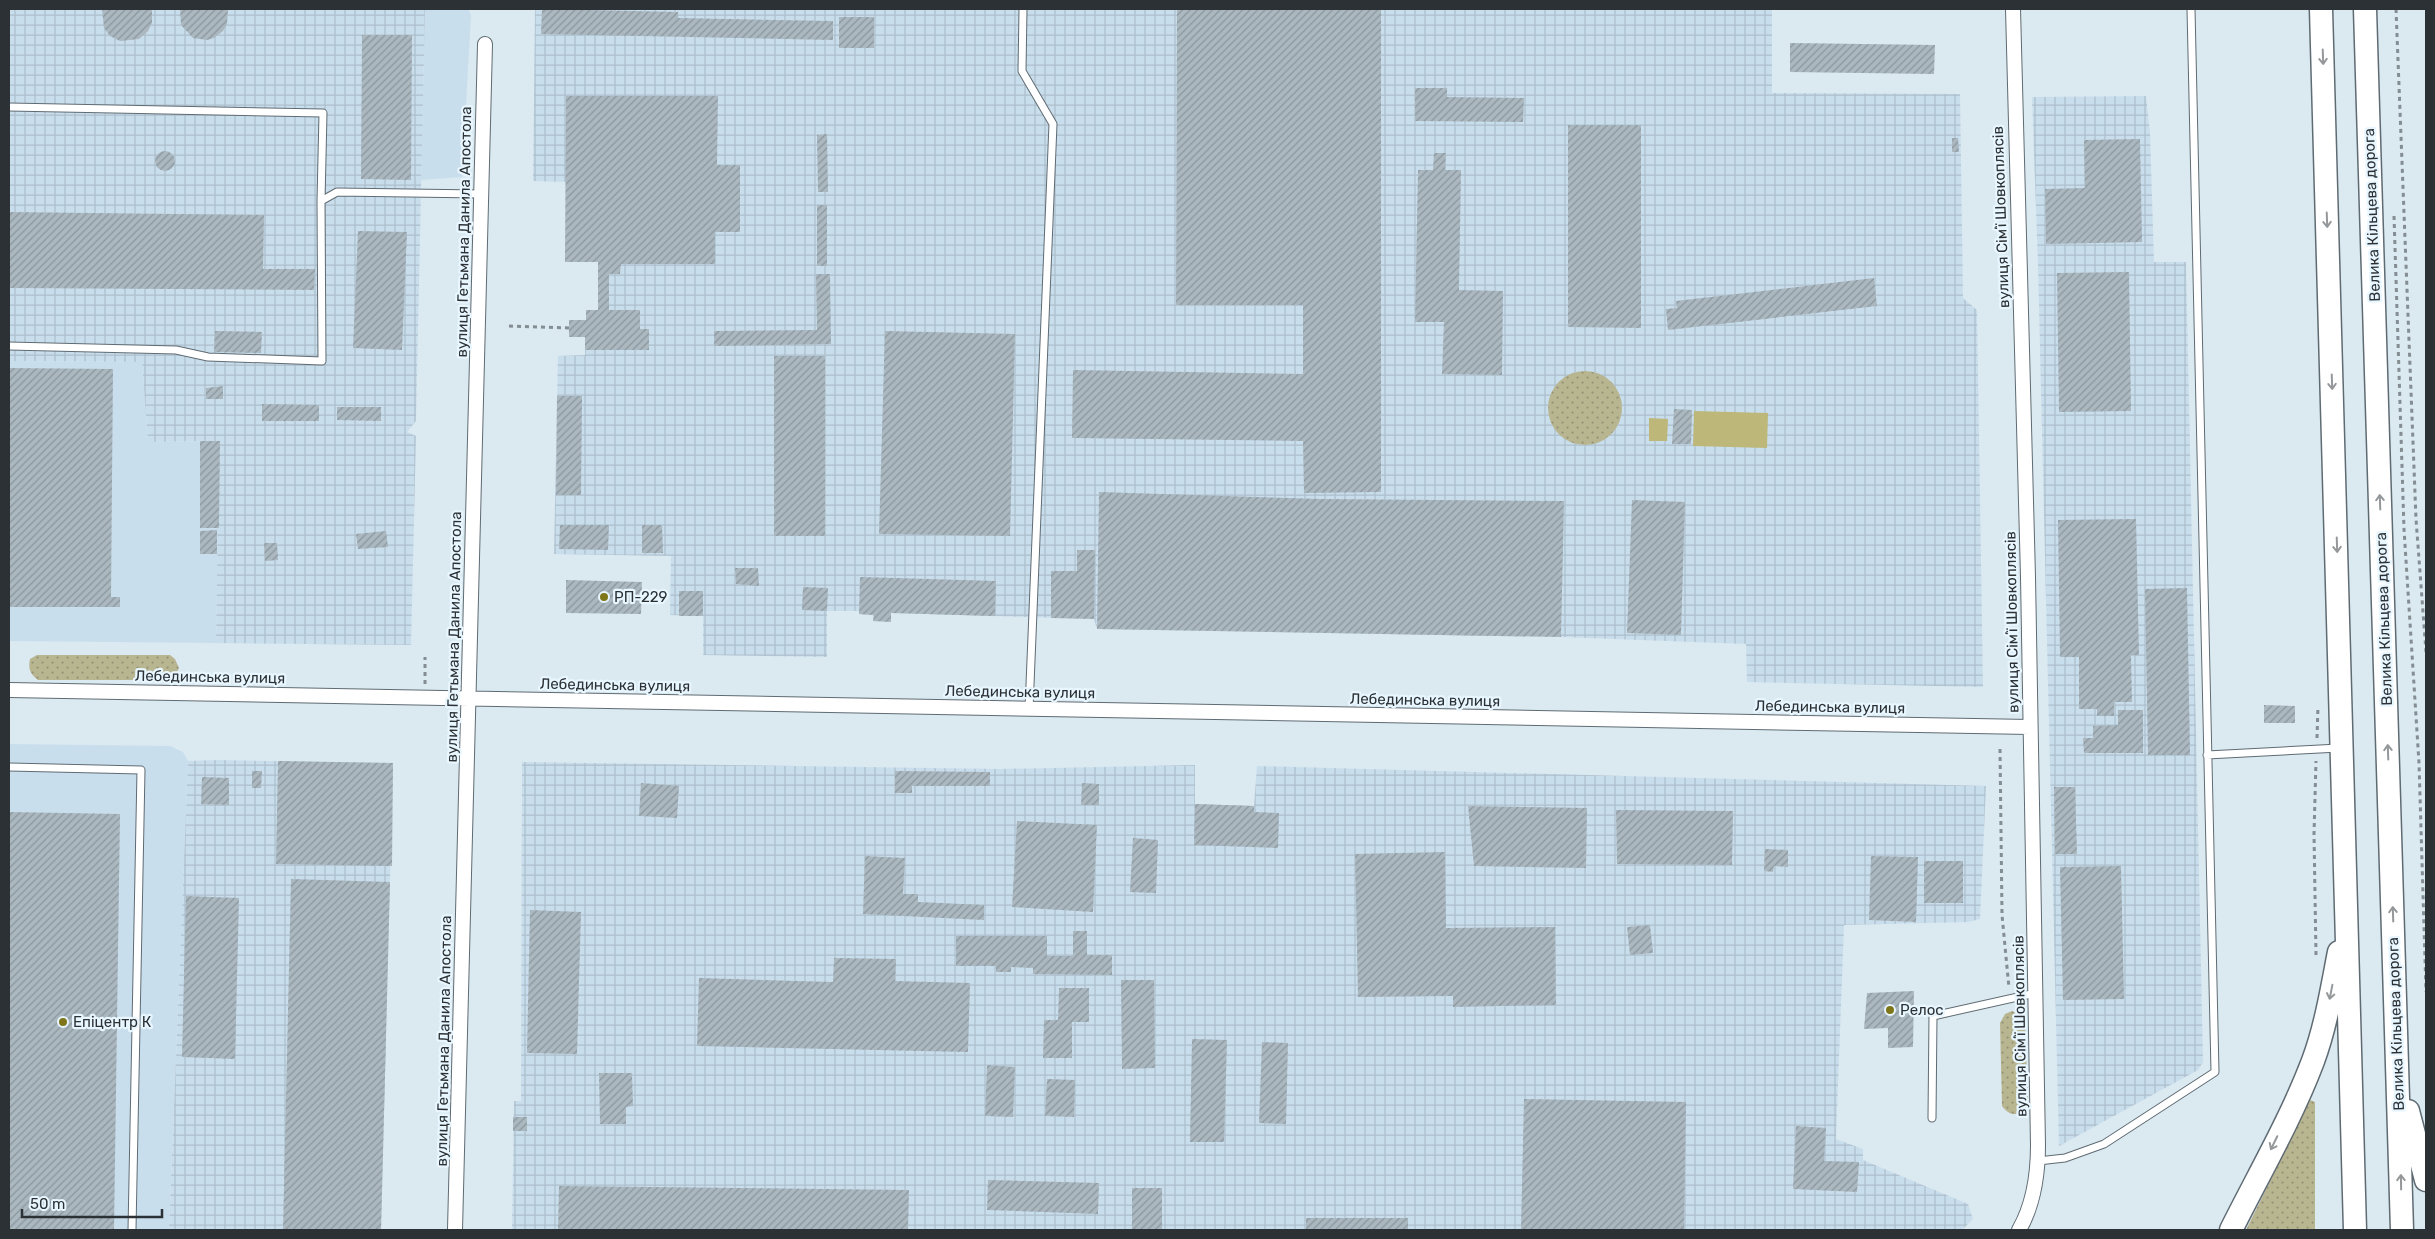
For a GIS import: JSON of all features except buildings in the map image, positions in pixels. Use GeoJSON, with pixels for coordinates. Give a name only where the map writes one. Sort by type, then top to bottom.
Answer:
{"type":"FeatureCollection","features":[{"type":"Feature","properties":{"kind":"main road"},"geometry":{"type":"LineString","coordinates":[[2321,9],[2355,1230]]}},
{"type":"Feature","properties":{"kind":"main road","name":"Велика Кільцева дорога"},"geometry":{"type":"LineString","coordinates":[[2365,9],[2402,1230]]}},
{"type":"Feature","properties":{"kind":"main road"},"geometry":{"type":"LineString","coordinates":[[2231,1230],[2314,1059],[2330,999],[2347,910]]}},
{"type":"Feature","properties":{"kind":"main road"},"geometry":{"type":"LineString","coordinates":[[2398,1074],[2426,1180]]}},
{"type":"Feature","properties":{"kind":"street","name":"вулиця Сімʼї Шовкоплясів"},"geometry":{"type":"LineString","coordinates":[[2013,9],[2036,993],[2038,1162],[2036,1186],[2027,1216],[2019,1230]]}},
{"type":"Feature","properties":{"kind":"street","name":"вулиця Гетьмана Данила Апостола"},"geometry":{"type":"LineString","coordinates":[[455,1230],[485,44]]}},
{"type":"Feature","properties":{"kind":"street","name":"Лебединська вулиця"},"geometry":{"type":"LineString","coordinates":[[9,690],[2030,727]]}},
{"type":"Feature","properties":{"kind":"lane"},"geometry":{"type":"LineString","coordinates":[[1023,9],[1022,71],[1052,124],[1029,709]]}},
{"type":"Feature","properties":{"kind":"lane"},"geometry":{"type":"LineString","coordinates":[[2038,1162],[2065,1158],[2104,1144],[2214,1072],[2191,9]]}},
{"type":"Feature","properties":{"kind":"lane"},"geometry":{"type":"LineString","coordinates":[[9,107],[323,112],[321,201],[322,361],[208,357],[176,350],[9,346]]}},
{"type":"Feature","properties":{"kind":"lane"},"geometry":{"type":"LineString","coordinates":[[321,201],[337,192],[481,194]]}},
{"type":"Feature","properties":{"kind":"lane"},"geometry":{"type":"LineString","coordinates":[[2207,755],[2342,748]]}},
{"type":"Feature","properties":{"kind":"lane"},"geometry":{"type":"LineString","coordinates":[[9,767],[141,770],[132,1230]]}},
{"type":"Feature","properties":{"kind":"lane"},"geometry":{"type":"LineString","coordinates":[[1932,1118],[1933,1016],[2036,993]]}},
{"type":"Feature","properties":{"kind":"path"},"geometry":{"type":"LineString","coordinates":[[2396,9],[2407,247],[2416,519],[2426,652]]}},
{"type":"Feature","properties":{"kind":"path"},"geometry":{"type":"LineString","coordinates":[[2393,208],[2404,530],[2419,763],[2426,992]]}},
{"type":"Feature","properties":{"kind":"path"},"geometry":{"type":"LineString","coordinates":[[508,326],[569,328]]}},
{"type":"Feature","properties":{"kind":"path"},"geometry":{"type":"LineString","coordinates":[[425,684],[426,657]]}},
{"type":"Feature","properties":{"kind":"path"},"geometry":{"type":"LineString","coordinates":[[2316,961],[2314,834],[2318,703]]}},
{"type":"Feature","properties":{"kind":"path"},"geometry":{"type":"LineString","coordinates":[[2000,749],[2002,915],[2010,1000]]}},
{"type":"Feature","properties":{"kind":"shaded area"},"geometry":{"type":"Polygon","coordinates":[[[9,9],[425,9],[416,421],[407,432],[416,436],[411,645],[216,643],[219,441],[148,442],[142,362],[9,361],[9,9]]]}},
{"type":"Feature","properties":{"kind":"shaded area"},"geometry":{"type":"Polygon","coordinates":[[[425,9],[468,9],[471,15],[462,177],[421,180],[425,9]]]}},
{"type":"Feature","properties":{"kind":"shaded area"},"geometry":{"type":"Polygon","coordinates":[[[535,9],[1772,9],[1772,93],[1960,94],[1963,298],[1977,310],[1983,687],[1747,682],[1746,644],[1561,637],[1097,629],[1094,619],[891,613],[891,622],[873,621],[873,615],[859,614],[859,611],[827,611],[827,657],[703,655],[703,616],[670,615],[671,556],[554,554],[558,356],[585,355],[585,337],[569,337],[569,320],[586,320],[586,310],[598,310],[598,262],[566,182],[533,181],[535,9]]]}},
{"type":"Feature","properties":{"kind":"shaded area"},"geometry":{"type":"Polygon","coordinates":[[[2146,96],[2150,132],[2154,262],[2186,262],[2203,1062],[2198,1070],[2059,1146],[2038,264],[2032,97],[2146,96]]]}},
{"type":"Feature","properties":{"kind":"shaded area"},"geometry":{"type":"Polygon","coordinates":[[[9,361],[142,362],[148,442],[220,441],[216,643],[9,641],[9,361]]]}},
{"type":"Feature","properties":{"kind":"shaded area"},"geometry":{"type":"Polygon","coordinates":[[[1585,371],[1606,377],[1616,387],[1622,408],[1616,429],[1606,439],[1585,445],[1564,439],[1554,429],[1548,408],[1554,387],[1564,377],[1585,371]]]}},
{"type":"Feature","properties":{"kind":"shaded area"},"geometry":{"type":"Polygon","coordinates":[[[1694,411],[1768,413],[1767,448],[1693,446],[1694,411]]]}},
{"type":"Feature","properties":{"kind":"shaded area"},"geometry":{"type":"Polygon","coordinates":[[[1649,418],[1668,419],[1667,441],[1649,441],[1649,418]]]}},
{"type":"Feature","properties":{"kind":"shaded area"},"geometry":{"type":"Polygon","coordinates":[[[37,655],[170,655],[175,659],[179,668],[175,676],[169,680],[38,680],[31,673],[29,666],[30,659],[37,655]]]}},
{"type":"Feature","properties":{"kind":"shaded area"},"geometry":{"type":"Polygon","coordinates":[[[9,744],[170,746],[183,752],[188,761],[169,1230],[9,1230],[9,744]]]}},
{"type":"Feature","properties":{"kind":"shaded area"},"geometry":{"type":"Polygon","coordinates":[[[188,761],[393,763],[381,1230],[169,1230],[188,761]]]}},
{"type":"Feature","properties":{"kind":"shaded area"},"geometry":{"type":"Polygon","coordinates":[[[522,762],[999,769],[1195,765],[1195,804],[1254,806],[1257,766],[1986,786],[1980,919],[1968,922],[1844,925],[1836,1139],[1863,1149],[1863,1160],[1968,1204],[1973,1219],[1962,1230],[512,1230],[514,1101],[521,1101],[522,762]]]}},
{"type":"Feature","properties":{"kind":"shaded area"},"geometry":{"type":"Polygon","coordinates":[[[2012,1011],[2019,1014],[2025,1021],[2028,1104],[2022,1111],[2015,1114],[2005,1110],[2002,1106],[2000,1023],[2005,1014],[2012,1011]]]}},
{"type":"Feature","properties":{"kind":"shaded area"},"geometry":{"type":"Polygon","coordinates":[[[2310,1100],[2315,1102],[2315,1230],[2246,1230],[2310,1100]]]}},
{"type":"Feature","properties":{"kind":"place","name":"РП-229"},"geometry":{"type":"Point","coordinates":[604,597]}},
{"type":"Feature","properties":{"kind":"place","name":"Релос"},"geometry":{"type":"Point","coordinates":[1890,1010]}},
{"type":"Feature","properties":{"kind":"place","name":"Епіцентр К"},"geometry":{"type":"Point","coordinates":[63,1022]}}]}
